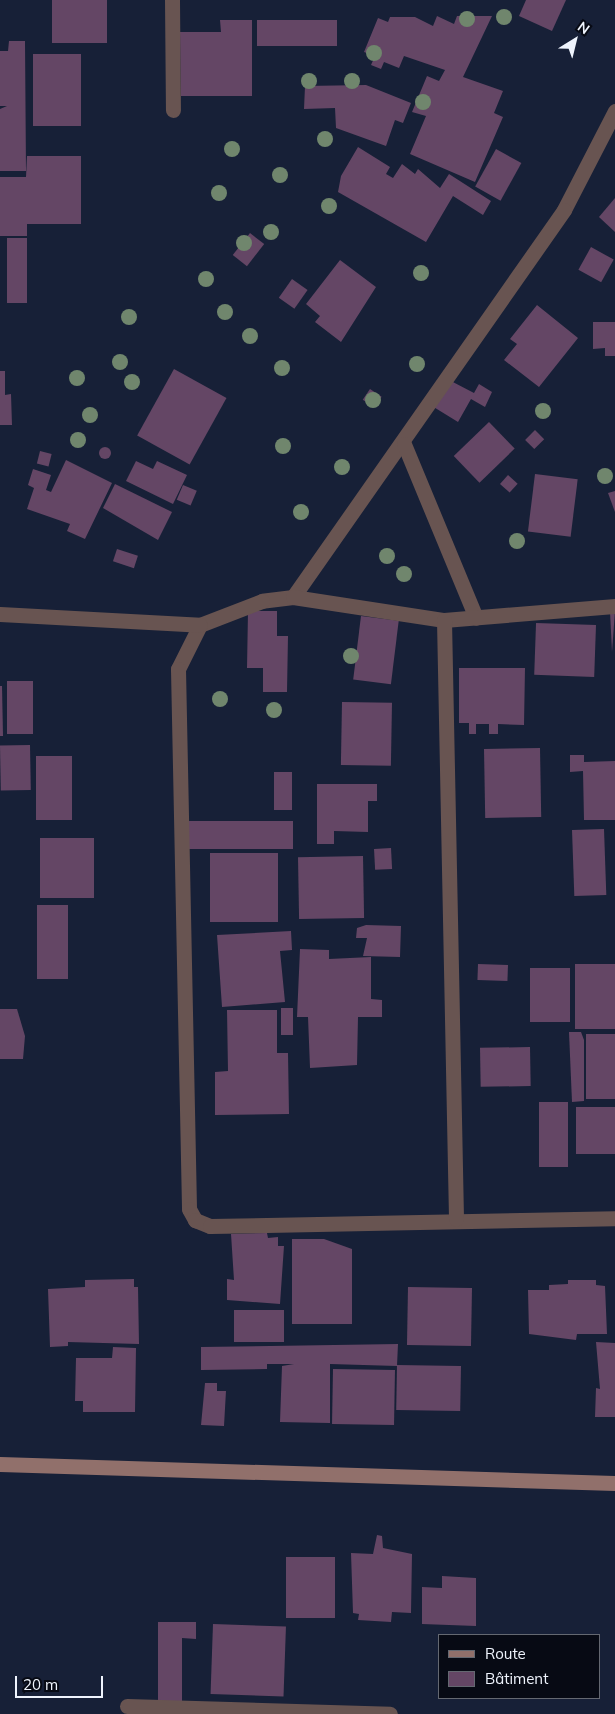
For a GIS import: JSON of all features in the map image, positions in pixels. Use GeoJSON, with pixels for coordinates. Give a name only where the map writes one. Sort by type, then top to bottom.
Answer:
{"type":"FeatureCollection","features":[{"type":"Feature","properties":{"kind":"street"},"geometry":{"type":"LineString","coordinates":[[172,0],[174,110]]}},
{"type":"Feature","properties":{"kind":"street"},"geometry":{"type":"LineString","coordinates":[[293,597],[404,444],[564,210],[615,111]]}},
{"type":"Feature","properties":{"kind":"street"},"geometry":{"type":"LineString","coordinates":[[404,444],[476,618]]}},
{"type":"Feature","properties":{"kind":"street"},"geometry":{"type":"LineString","coordinates":[[0,614],[200,625],[262,601],[293,597],[444,620],[615,606]]}},
{"type":"Feature","properties":{"kind":"street"},"geometry":{"type":"LineString","coordinates":[[444,620],[456,1219]]}},
{"type":"Feature","properties":{"kind":"street"},"geometry":{"type":"LineString","coordinates":[[200,625],[178,669],[189,1209],[195,1220],[210,1226],[456,1219],[615,1218]]}},
{"type":"Feature","properties":{"kind":"street"},"geometry":{"type":"LineString","coordinates":[[0,1464],[615,1483]]}},
{"type":"Feature","properties":{"kind":"street"},"geometry":{"type":"LineString","coordinates":[[127,1706],[268,1712],[390,1714]]}},
{"type":"Feature","properties":{"kind":"building"},"geometry":{"type":"Polygon","coordinates":[[[52,0],[107,0],[107,43],[52,43],[52,0]]]}},
{"type":"Feature","properties":{"kind":"building"},"geometry":{"type":"Polygon","coordinates":[[[526,0],[566,0],[552,31],[519,16],[526,0]]]}},
{"type":"Feature","properties":{"kind":"building"},"geometry":{"type":"Polygon","coordinates":[[[437,16],[454,24],[457,16],[492,16],[463,77],[503,91],[494,113],[503,117],[475,182],[410,154],[426,116],[412,112],[427,76],[439,81],[445,70],[404,56],[399,68],[384,62],[381,69],[371,65],[375,56],[364,52],[378,18],[388,22],[390,17],[415,17],[433,26],[437,16]]]}},
{"type":"Feature","properties":{"kind":"building"},"geometry":{"type":"Polygon","coordinates":[[[220,20],[252,20],[252,96],[181,96],[180,32],[221,32],[220,20]]]}},
{"type":"Feature","properties":{"kind":"building"},"geometry":{"type":"Polygon","coordinates":[[[257,20],[337,20],[337,46],[257,46],[257,20]]]}},
{"type":"Feature","properties":{"kind":"building"},"geometry":{"type":"Polygon","coordinates":[[[9,41],[25,41],[26,171],[0,171],[0,109],[7,106],[0,106],[0,51],[8,51],[9,41]]]}},
{"type":"Feature","properties":{"kind":"building"},"geometry":{"type":"Polygon","coordinates":[[[33,54],[81,54],[81,126],[33,126],[33,54]]]}},
{"type":"Feature","properties":{"kind":"building"},"geometry":{"type":"Polygon","coordinates":[[[366,85],[411,103],[403,123],[395,120],[386,146],[336,128],[335,108],[304,109],[305,86],[366,85]]]}},
{"type":"Feature","properties":{"kind":"building"},"geometry":{"type":"Polygon","coordinates":[[[358,147],[390,167],[386,174],[393,178],[402,164],[415,174],[418,169],[440,188],[449,174],[491,201],[483,215],[453,196],[426,242],[338,192],[341,176],[358,147]]]}},
{"type":"Feature","properties":{"kind":"building"},"geometry":{"type":"Polygon","coordinates":[[[496,149],[521,163],[501,201],[475,187],[496,149]]]}},
{"type":"Feature","properties":{"kind":"building"},"geometry":{"type":"Polygon","coordinates":[[[27,156],[81,156],[81,224],[27,224],[27,236],[0,236],[0,177],[26,177],[27,156]]]}},
{"type":"Feature","properties":{"kind":"building"},"geometry":{"type":"Polygon","coordinates":[[[615,198],[615,232],[599,217],[615,198]]]}},
{"type":"Feature","properties":{"kind":"building"},"geometry":{"type":"Polygon","coordinates":[[[250,233],[264,244],[247,266],[233,255],[250,233]]]}},
{"type":"Feature","properties":{"kind":"building"},"geometry":{"type":"Polygon","coordinates":[[[7,238],[27,238],[27,303],[7,303],[7,238]]]}},
{"type":"Feature","properties":{"kind":"building"},"geometry":{"type":"Polygon","coordinates":[[[591,247],[614,260],[601,282],[578,270],[591,247]]]}},
{"type":"Feature","properties":{"kind":"building"},"geometry":{"type":"Polygon","coordinates":[[[340,260],[376,287],[341,342],[315,322],[320,316],[306,304],[340,260]]]}},
{"type":"Feature","properties":{"kind":"building"},"geometry":{"type":"Polygon","coordinates":[[[292,279],[308,290],[294,309],[279,298],[292,279]]]}},
{"type":"Feature","properties":{"kind":"building"},"geometry":{"type":"Polygon","coordinates":[[[537,305],[578,338],[539,387],[504,360],[517,344],[510,339],[537,305]]]}},
{"type":"Feature","properties":{"kind":"building"},"geometry":{"type":"Polygon","coordinates":[[[593,322],[615,322],[615,356],[605,356],[605,348],[593,349],[593,322]]]}},
{"type":"Feature","properties":{"kind":"building"},"geometry":{"type":"Polygon","coordinates":[[[174,369],[226,398],[190,465],[137,435],[174,369]]]}},
{"type":"Feature","properties":{"kind":"building"},"geometry":{"type":"Polygon","coordinates":[[[0,371],[5,371],[5,395],[11,394],[12,425],[0,425],[0,371]]]}},
{"type":"Feature","properties":{"kind":"building"},"geometry":{"type":"Polygon","coordinates":[[[449,380],[474,393],[479,384],[492,392],[485,407],[471,399],[458,422],[432,406],[449,380]]]}},
{"type":"Feature","properties":{"kind":"building"},"geometry":{"type":"Polygon","coordinates":[[[370,389],[382,397],[374,408],[363,400],[370,389]]]}},
{"type":"Feature","properties":{"kind":"building"},"geometry":{"type":"Polygon","coordinates":[[[489,422],[515,449],[479,483],[454,456],[489,422]]]}},
{"type":"Feature","properties":{"kind":"building"},"geometry":{"type":"Polygon","coordinates":[[[535,430],[544,439],[534,449],[525,440],[535,430]]]}},
{"type":"Feature","properties":{"kind":"building"},"geometry":{"type":"Polygon","coordinates":[[[103,447],[107,447],[111,453],[107,459],[103,459],[99,455],[99,451],[103,447]]]}},
{"type":"Feature","properties":{"kind":"building"},"geometry":{"type":"Polygon","coordinates":[[[40,451],[52,454],[48,467],[37,464],[40,451]]]}},
{"type":"Feature","properties":{"kind":"building"},"geometry":{"type":"Polygon","coordinates":[[[66,460],[112,483],[85,539],[67,531],[70,524],[27,509],[34,488],[28,485],[33,469],[51,475],[46,490],[51,492],[66,460]]]}},
{"type":"Feature","properties":{"kind":"building"},"geometry":{"type":"Polygon","coordinates":[[[136,461],[153,469],[157,461],[187,475],[173,504],[126,481],[136,461]]]}},
{"type":"Feature","properties":{"kind":"building"},"geometry":{"type":"Polygon","coordinates":[[[535,474],[578,479],[571,537],[528,532],[535,474]]]}},
{"type":"Feature","properties":{"kind":"building"},"geometry":{"type":"Polygon","coordinates":[[[508,475],[518,484],[510,493],[500,484],[508,475]]]}},
{"type":"Feature","properties":{"kind":"building"},"geometry":{"type":"Polygon","coordinates":[[[115,484],[172,512],[158,540],[103,508],[115,484]]]}},
{"type":"Feature","properties":{"kind":"building"},"geometry":{"type":"Polygon","coordinates":[[[183,485],[197,491],[191,506],[177,500],[183,485]]]}},
{"type":"Feature","properties":{"kind":"building"},"geometry":{"type":"Polygon","coordinates":[[[615,491],[615,512],[608,493],[615,491]]]}},
{"type":"Feature","properties":{"kind":"building"},"geometry":{"type":"Polygon","coordinates":[[[117,549],[138,556],[134,568],[113,561],[117,549]]]}},
{"type":"Feature","properties":{"kind":"building"},"geometry":{"type":"Polygon","coordinates":[[[248,611],[277,611],[277,636],[288,636],[287,692],[263,692],[263,668],[247,668],[248,611]]]}},
{"type":"Feature","properties":{"kind":"building"},"geometry":{"type":"Polygon","coordinates":[[[610,611],[615,611],[612,652],[610,611]]]}},
{"type":"Feature","properties":{"kind":"building"},"geometry":{"type":"Polygon","coordinates":[[[361,616],[399,621],[391,684],[353,680],[361,616]]]}},
{"type":"Feature","properties":{"kind":"building"},"geometry":{"type":"Polygon","coordinates":[[[536,623],[596,625],[594,677],[534,675],[536,623]]]}},
{"type":"Feature","properties":{"kind":"building"},"geometry":{"type":"Polygon","coordinates":[[[459,668],[525,668],[524,725],[498,724],[498,734],[489,734],[489,724],[476,724],[476,734],[469,734],[469,723],[459,723],[459,668]]]}},
{"type":"Feature","properties":{"kind":"building"},"geometry":{"type":"Polygon","coordinates":[[[7,681],[33,681],[33,734],[7,734],[7,681]]]}},
{"type":"Feature","properties":{"kind":"building"},"geometry":{"type":"Polygon","coordinates":[[[0,686],[2,686],[3,736],[0,736],[0,686]]]}},
{"type":"Feature","properties":{"kind":"building"},"geometry":{"type":"Polygon","coordinates":[[[342,702],[392,703],[391,766],[341,765],[342,702]]]}},
{"type":"Feature","properties":{"kind":"building"},"geometry":{"type":"Polygon","coordinates":[[[30,745],[31,790],[1,791],[0,746],[30,745]]]}},
{"type":"Feature","properties":{"kind":"building"},"geometry":{"type":"Polygon","coordinates":[[[540,748],[541,817],[485,818],[484,749],[540,748]]]}},
{"type":"Feature","properties":{"kind":"building"},"geometry":{"type":"Polygon","coordinates":[[[570,755],[584,755],[584,762],[615,761],[615,820],[584,820],[583,771],[570,772],[570,755]]]}},
{"type":"Feature","properties":{"kind":"building"},"geometry":{"type":"Polygon","coordinates":[[[36,756],[72,756],[72,820],[36,820],[36,756]]]}},
{"type":"Feature","properties":{"kind":"building"},"geometry":{"type":"Polygon","coordinates":[[[274,772],[292,772],[292,810],[274,810],[274,772]]]}},
{"type":"Feature","properties":{"kind":"building"},"geometry":{"type":"Polygon","coordinates":[[[317,784],[377,784],[377,801],[368,801],[368,832],[334,831],[334,844],[317,844],[317,784]]]}},
{"type":"Feature","properties":{"kind":"building"},"geometry":{"type":"Polygon","coordinates":[[[184,821],[293,821],[293,849],[184,849],[184,821]]]}},
{"type":"Feature","properties":{"kind":"building"},"geometry":{"type":"Polygon","coordinates":[[[604,829],[606,895],[574,896],[572,830],[604,829]]]}},
{"type":"Feature","properties":{"kind":"building"},"geometry":{"type":"Polygon","coordinates":[[[40,838],[94,838],[94,898],[40,898],[40,838]]]}},
{"type":"Feature","properties":{"kind":"building"},"geometry":{"type":"Polygon","coordinates":[[[391,848],[392,869],[375,870],[374,849],[391,848]]]}},
{"type":"Feature","properties":{"kind":"building"},"geometry":{"type":"Polygon","coordinates":[[[210,853],[278,853],[278,922],[210,922],[210,853]]]}},
{"type":"Feature","properties":{"kind":"building"},"geometry":{"type":"Polygon","coordinates":[[[363,856],[364,918],[299,919],[298,857],[363,856]]]}},
{"type":"Feature","properties":{"kind":"building"},"geometry":{"type":"Polygon","coordinates":[[[37,905],[68,905],[68,979],[37,979],[37,905]]]}},
{"type":"Feature","properties":{"kind":"building"},"geometry":{"type":"Polygon","coordinates":[[[366,925],[401,926],[400,957],[363,956],[367,938],[356,938],[357,928],[366,925]]]}},
{"type":"Feature","properties":{"kind":"building"},"geometry":{"type":"Polygon","coordinates":[[[291,931],[292,950],[280,951],[285,1002],[222,1007],[217,935],[291,931]]]}},
{"type":"Feature","properties":{"kind":"building"},"geometry":{"type":"Polygon","coordinates":[[[300,949],[329,950],[329,959],[371,957],[371,999],[382,1000],[382,1017],[358,1017],[357,1065],[310,1068],[308,1017],[297,1017],[300,949]]]}},
{"type":"Feature","properties":{"kind":"building"},"geometry":{"type":"Polygon","coordinates":[[[478,964],[508,965],[507,981],[477,980],[478,964]]]}},
{"type":"Feature","properties":{"kind":"building"},"geometry":{"type":"Polygon","coordinates":[[[575,964],[615,964],[615,1029],[575,1029],[575,964]]]}},
{"type":"Feature","properties":{"kind":"building"},"geometry":{"type":"Polygon","coordinates":[[[530,968],[570,968],[570,1022],[530,1022],[530,968]]]}},
{"type":"Feature","properties":{"kind":"building"},"geometry":{"type":"Polygon","coordinates":[[[281,1008],[293,1008],[293,1035],[281,1035],[281,1008]]]}},
{"type":"Feature","properties":{"kind":"building"},"geometry":{"type":"Polygon","coordinates":[[[0,1009],[17,1009],[25,1036],[23,1059],[0,1059],[0,1009]]]}},
{"type":"Feature","properties":{"kind":"building"},"geometry":{"type":"Polygon","coordinates":[[[227,1010],[277,1010],[277,1053],[288,1053],[289,1114],[215,1115],[215,1072],[228,1071],[227,1010]]]}},
{"type":"Feature","properties":{"kind":"building"},"geometry":{"type":"Polygon","coordinates":[[[569,1032],[581,1032],[584,1040],[584,1101],[572,1102],[569,1032]]]}},
{"type":"Feature","properties":{"kind":"building"},"geometry":{"type":"Polygon","coordinates":[[[586,1034],[615,1034],[615,1099],[586,1099],[586,1034]]]}},
{"type":"Feature","properties":{"kind":"building"},"geometry":{"type":"Polygon","coordinates":[[[530,1047],[531,1086],[481,1087],[480,1048],[530,1047]]]}},
{"type":"Feature","properties":{"kind":"building"},"geometry":{"type":"Polygon","coordinates":[[[539,1102],[568,1102],[568,1167],[539,1167],[539,1102]]]}},
{"type":"Feature","properties":{"kind":"building"},"geometry":{"type":"Polygon","coordinates":[[[576,1107],[615,1107],[615,1154],[576,1154],[576,1107]]]}},
{"type":"Feature","properties":{"kind":"building"},"geometry":{"type":"Polygon","coordinates":[[[267,1233],[268,1238],[278,1237],[278,1246],[284,1246],[280,1304],[227,1300],[227,1279],[234,1280],[231,1234],[267,1233]]]}},
{"type":"Feature","properties":{"kind":"building"},"geometry":{"type":"Polygon","coordinates":[[[292,1239],[324,1239],[352,1249],[352,1324],[292,1324],[292,1239]]]}},
{"type":"Feature","properties":{"kind":"building"},"geometry":{"type":"Polygon","coordinates":[[[134,1279],[134,1287],[138,1287],[139,1344],[68,1342],[68,1346],[50,1347],[48,1289],[85,1287],[85,1280],[134,1279]]]}},
{"type":"Feature","properties":{"kind":"building"},"geometry":{"type":"Polygon","coordinates":[[[568,1280],[596,1280],[596,1285],[605,1286],[607,1334],[577,1334],[576,1340],[529,1334],[528,1290],[549,1290],[549,1285],[568,1284],[568,1280]]]}},
{"type":"Feature","properties":{"kind":"building"},"geometry":{"type":"Polygon","coordinates":[[[408,1287],[472,1288],[471,1346],[407,1345],[408,1287]]]}},
{"type":"Feature","properties":{"kind":"building"},"geometry":{"type":"Polygon","coordinates":[[[234,1310],[284,1310],[284,1342],[234,1342],[234,1310]]]}},
{"type":"Feature","properties":{"kind":"building"},"geometry":{"type":"Polygon","coordinates":[[[596,1342],[615,1343],[615,1417],[595,1417],[596,1388],[600,1389],[596,1342]]]}},
{"type":"Feature","properties":{"kind":"building"},"geometry":{"type":"Polygon","coordinates":[[[398,1344],[397,1366],[330,1364],[330,1423],[280,1422],[282,1366],[294,1364],[267,1364],[267,1369],[201,1370],[201,1347],[398,1344]]]}},
{"type":"Feature","properties":{"kind":"building"},"geometry":{"type":"Polygon","coordinates":[[[113,1347],[136,1348],[135,1412],[83,1412],[83,1401],[75,1401],[76,1358],[112,1358],[113,1347]]]}},
{"type":"Feature","properties":{"kind":"building"},"geometry":{"type":"Polygon","coordinates":[[[397,1365],[461,1366],[460,1411],[396,1410],[397,1365]]]}},
{"type":"Feature","properties":{"kind":"building"},"geometry":{"type":"Polygon","coordinates":[[[333,1369],[395,1370],[394,1425],[332,1424],[333,1369]]]}},
{"type":"Feature","properties":{"kind":"building"},"geometry":{"type":"Polygon","coordinates":[[[205,1383],[217,1383],[217,1391],[226,1391],[224,1426],[201,1425],[205,1383]]]}},
{"type":"Feature","properties":{"kind":"building"},"geometry":{"type":"Polygon","coordinates":[[[377,1535],[382,1536],[383,1548],[412,1554],[411,1613],[392,1612],[391,1622],[358,1620],[359,1614],[353,1613],[351,1553],[373,1554],[377,1535]]]}},
{"type":"Feature","properties":{"kind":"building"},"geometry":{"type":"Polygon","coordinates":[[[286,1557],[335,1557],[335,1618],[286,1618],[286,1557]]]}},
{"type":"Feature","properties":{"kind":"building"},"geometry":{"type":"Polygon","coordinates":[[[442,1576],[476,1578],[476,1626],[422,1624],[422,1587],[442,1588],[442,1576]]]}},
{"type":"Feature","properties":{"kind":"building"},"geometry":{"type":"Polygon","coordinates":[[[158,1622],[196,1622],[196,1639],[182,1638],[182,1706],[158,1707],[158,1622]]]}},
{"type":"Feature","properties":{"kind":"building"},"geometry":{"type":"Polygon","coordinates":[[[213,1624],[286,1627],[284,1697],[211,1694],[213,1624]]]}}]}
